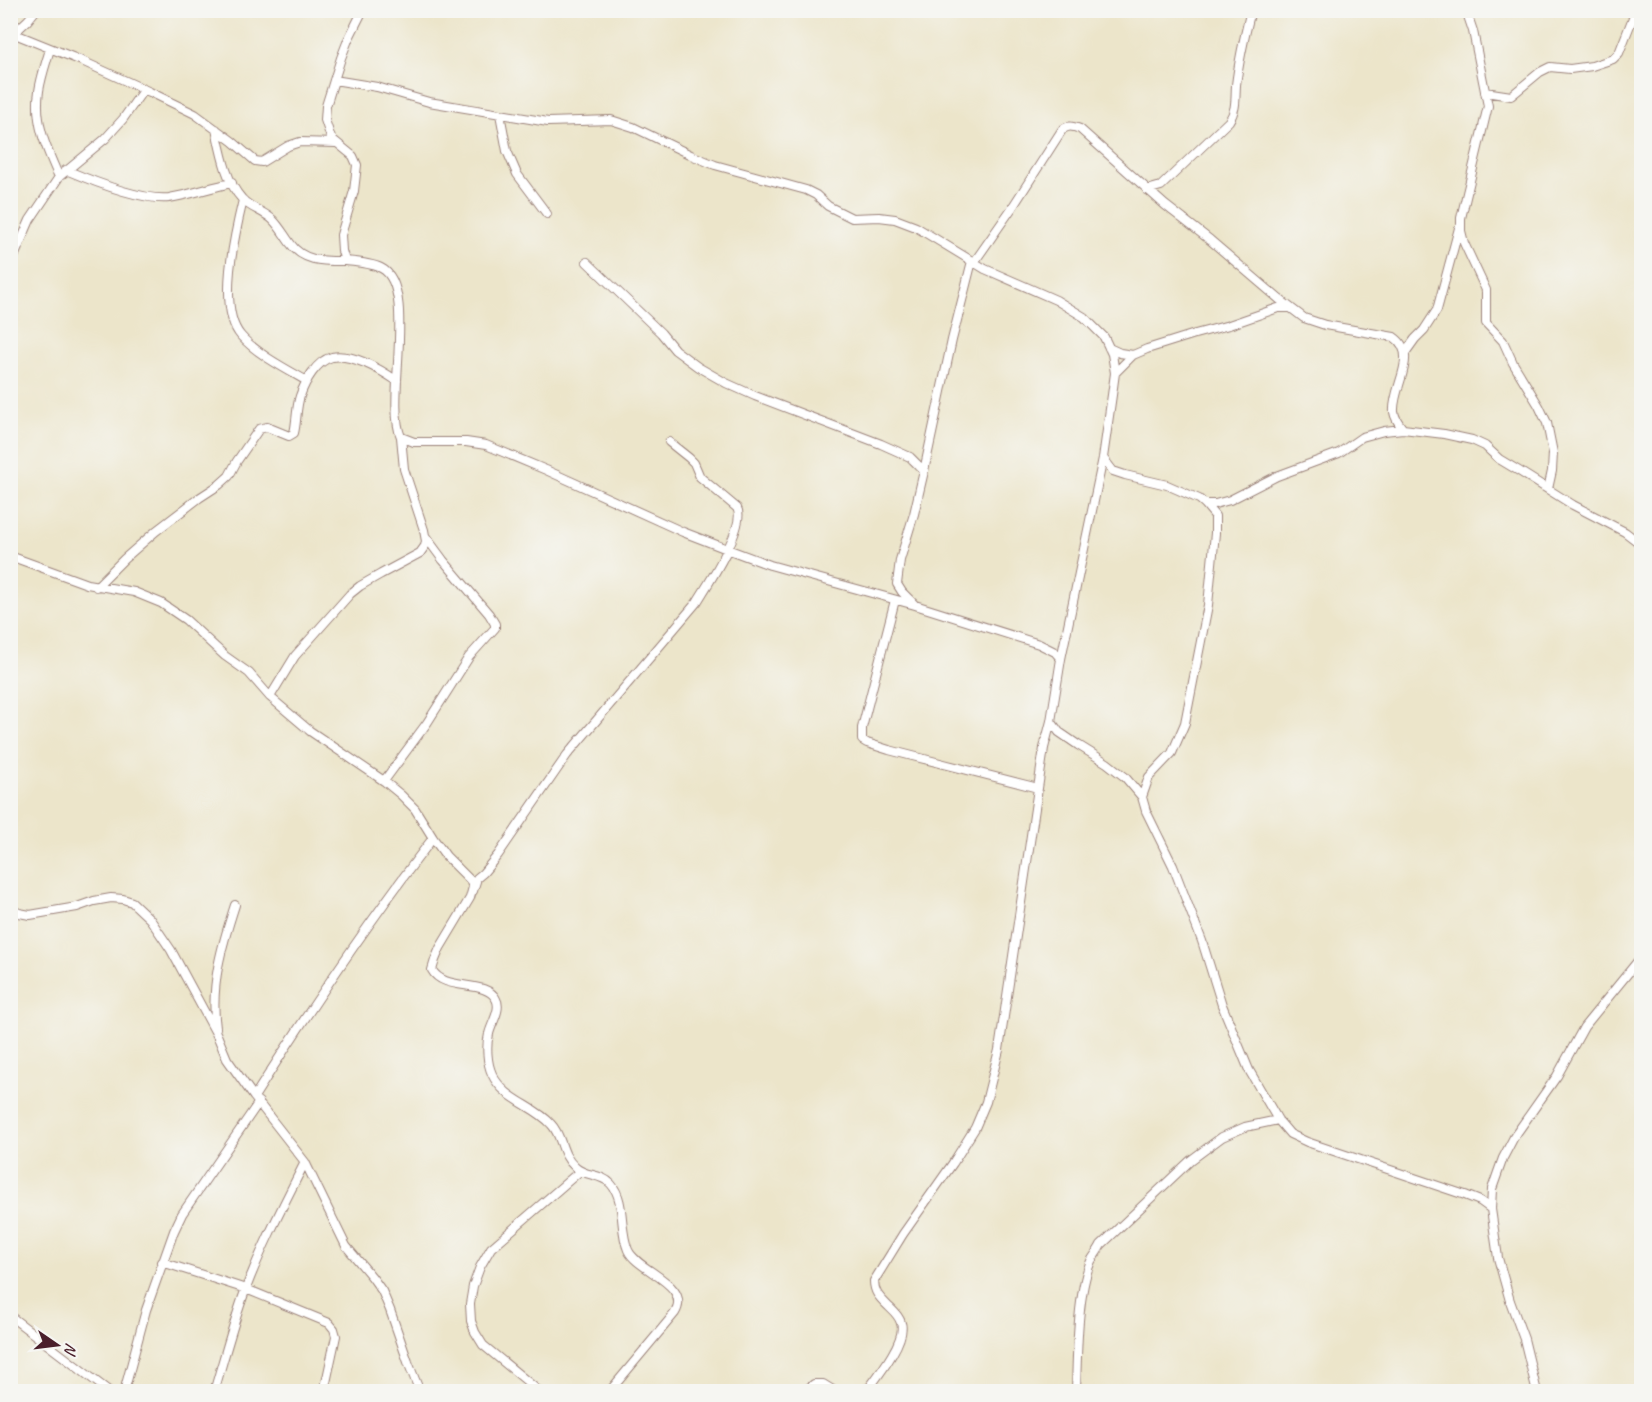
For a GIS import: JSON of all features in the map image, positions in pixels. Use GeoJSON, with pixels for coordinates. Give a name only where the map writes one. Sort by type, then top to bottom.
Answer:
{"type":"FeatureCollection","features":[{"type":"Feature","properties":{"kind":"street"},"geometry":{"type":"LineString","coordinates":[[36,10],[13,35],[82,61],[195,114],[255,161],[262,162],[288,146],[300,142],[337,144]]}},
{"type":"Feature","properties":{"kind":"street"},"geometry":{"type":"LineString","coordinates":[[345,261],[341,235],[354,191],[357,165],[353,156],[331,138],[325,120],[326,106],[348,40],[363,10]]}},
{"type":"Feature","properties":{"kind":"street"},"geometry":{"type":"LineString","coordinates":[[1147,190],[1161,186],[1229,121],[1236,107],[1236,84],[1251,10]]}},
{"type":"Feature","properties":{"kind":"street"},"geometry":{"type":"LineString","coordinates":[[1406,354],[1414,339],[1424,330],[1437,310],[1488,106],[1473,31],[1466,10]]}},
{"type":"Feature","properties":{"kind":"street"},"geometry":{"type":"LineString","coordinates":[[1485,92],[1511,96],[1540,72],[1550,67],[1570,69],[1592,66],[1613,59],[1619,53],[1636,10]]}},
{"type":"Feature","properties":{"kind":"street"},"geometry":{"type":"LineString","coordinates":[[50,49],[39,91],[38,107],[43,140],[59,177]]}},
{"type":"Feature","properties":{"kind":"street"},"geometry":{"type":"LineString","coordinates":[[334,80],[377,87],[429,102],[548,122],[611,120],[633,127],[715,165],[806,190],[852,218],[895,219],[916,227],[986,269],[1056,300],[1084,317],[1104,337],[1112,354],[1115,373],[1103,458],[1044,748],[999,1050],[986,1102],[975,1128],[874,1281],[877,1294],[899,1317],[903,1329],[899,1343],[866,1392]]}},
{"type":"Feature","properties":{"kind":"street"},"geometry":{"type":"LineString","coordinates":[[10,266],[30,220],[59,177],[105,139],[123,119],[144,89]]}},
{"type":"Feature","properties":{"kind":"street"},"geometry":{"type":"LineString","coordinates":[[500,114],[507,151],[517,174],[547,214]]}},
{"type":"Feature","properties":{"kind":"street"},"geometry":{"type":"LineString","coordinates":[[886,597],[897,584],[900,560],[914,514],[952,340],[973,261],[1012,208],[1062,130],[1067,127],[1080,129],[1089,136],[1147,190],[1304,318],[1325,325],[1394,337],[1401,342],[1405,348],[1406,357],[1394,402],[1394,414],[1403,429]]}},
{"type":"Feature","properties":{"kind":"street"},"geometry":{"type":"LineString","coordinates":[[216,129],[232,183],[243,200],[272,219],[300,254],[309,258],[345,261],[382,268],[393,279],[399,296],[397,381],[399,432],[404,469],[426,536],[495,624],[495,628],[469,657],[427,723],[384,781]]}},
{"type":"Feature","properties":{"kind":"street"},"geometry":{"type":"LineString","coordinates":[[66,170],[97,183],[157,198],[182,195],[232,183]]}},
{"type":"Feature","properties":{"kind":"street"},"geometry":{"type":"LineString","coordinates":[[243,200],[235,233],[228,298],[235,327],[249,344],[307,381]]}},
{"type":"Feature","properties":{"kind":"street"},"geometry":{"type":"LineString","coordinates":[[1460,225],[1464,243],[1486,290],[1486,323],[1503,341],[1547,423],[1553,453],[1548,489]]}},
{"type":"Feature","properties":{"kind":"street"},"geometry":{"type":"LineString","coordinates":[[586,262],[661,333],[675,350],[698,367],[755,396],[881,444],[915,460],[924,471]]}},
{"type":"Feature","properties":{"kind":"street"},"geometry":{"type":"LineString","coordinates":[[1115,373],[1133,355],[1278,308],[1290,308]]}},
{"type":"Feature","properties":{"kind":"street"},"geometry":{"type":"LineString","coordinates":[[1109,348],[1133,355]]}},
{"type":"Feature","properties":{"kind":"street"},"geometry":{"type":"LineString","coordinates":[[96,587],[156,531],[229,476],[259,429],[267,427],[289,436],[294,433],[299,398],[307,381],[324,361],[333,357],[364,362],[397,381]]}},
{"type":"Feature","properties":{"kind":"street"},"geometry":{"type":"LineString","coordinates":[[1205,504],[1230,500],[1277,476],[1339,453],[1362,437],[1403,429],[1444,434],[1472,440],[1485,446],[1499,459],[1573,505],[1625,532],[1641,545]]}},
{"type":"Feature","properties":{"kind":"street"},"geometry":{"type":"LineString","coordinates":[[401,437],[414,442],[466,442],[486,446],[546,470],[683,532],[770,565],[915,605],[1039,644],[1055,651],[1061,659]]}},
{"type":"Feature","properties":{"kind":"street"},"geometry":{"type":"LineString","coordinates":[[609,1392],[675,1313],[679,1306],[678,1294],[632,1257],[627,1249],[619,1199],[611,1184],[605,1178],[580,1171],[569,1161],[550,1122],[514,1098],[492,1074],[487,1047],[488,1035],[498,1005],[496,999],[487,991],[441,980],[432,970],[440,948],[470,898],[477,878],[498,855],[567,755],[697,602],[727,549],[738,524],[737,508],[707,484],[700,477],[690,458],[669,442]]}},
{"type":"Feature","properties":{"kind":"street"},"geometry":{"type":"LineString","coordinates":[[915,460],[928,453]]}},
{"type":"Feature","properties":{"kind":"street"},"geometry":{"type":"LineString","coordinates":[[1103,458],[1113,471],[1125,476],[1167,485],[1205,504],[1215,516],[1208,606],[1191,700],[1185,723],[1172,753],[1149,777],[1142,797]]}},
{"type":"Feature","properties":{"kind":"street"},"geometry":{"type":"LineString","coordinates":[[1215,516],[1230,500]]}},
{"type":"Feature","properties":{"kind":"street"},"geometry":{"type":"LineString","coordinates":[[270,697],[295,656],[350,594],[367,582],[420,554],[425,546],[426,536]]}},
{"type":"Feature","properties":{"kind":"street"},"geometry":{"type":"LineString","coordinates":[[10,556],[96,587],[134,592],[161,603],[186,620],[225,656],[249,673],[270,697],[310,730],[401,795],[415,809],[446,856],[470,880],[473,887],[472,892]]}},
{"type":"Feature","properties":{"kind":"street"},"geometry":{"type":"LineString","coordinates":[[897,584],[915,605]]}},
{"type":"Feature","properties":{"kind":"street"},"geometry":{"type":"LineString","coordinates":[[895,600],[862,728],[862,740],[889,750],[1038,788]]}},
{"type":"Feature","properties":{"kind":"street"},"geometry":{"type":"LineString","coordinates":[[1051,721],[1059,732],[1125,777],[1142,797],[1146,811],[1178,877],[1202,940],[1222,1005],[1249,1070],[1278,1120],[1290,1134],[1307,1142],[1465,1195],[1480,1201],[1491,1209]]}},
{"type":"Feature","properties":{"kind":"street"},"geometry":{"type":"LineString","coordinates":[[124,1392],[146,1310],[162,1262],[182,1214],[256,1100],[284,1051],[432,838]]}},
{"type":"Feature","properties":{"kind":"street"},"geometry":{"type":"LineString","coordinates":[[10,908],[30,915],[77,907],[111,898],[132,902],[150,919],[171,950],[217,1035],[227,1059],[305,1162],[346,1246],[382,1291],[420,1392]]}},
{"type":"Feature","properties":{"kind":"street"},"geometry":{"type":"LineString","coordinates":[[217,1035],[214,1017],[216,979],[223,941],[235,906]]}},
{"type":"Feature","properties":{"kind":"street"},"geometry":{"type":"LineString","coordinates":[[1537,1392],[1524,1339],[1498,1258],[1491,1209],[1492,1189],[1503,1158],[1514,1137],[1557,1076],[1584,1027],[1641,956]]}},
{"type":"Feature","properties":{"kind":"street"},"geometry":{"type":"LineString","coordinates":[[1076,1392],[1081,1302],[1091,1261],[1101,1245],[1191,1160],[1222,1137],[1245,1127],[1278,1120]]}},
{"type":"Feature","properties":{"kind":"street"},"geometry":{"type":"LineString","coordinates":[[214,1392],[246,1289],[305,1162]]}},
{"type":"Feature","properties":{"kind":"street"},"geometry":{"type":"LineString","coordinates":[[540,1392],[483,1345],[471,1321],[470,1304],[473,1286],[480,1267],[491,1248],[580,1171]]}},
{"type":"Feature","properties":{"kind":"street"},"geometry":{"type":"LineString","coordinates":[[162,1262],[246,1289],[329,1323],[336,1336],[324,1392],[328,1390],[338,1392]]}},
{"type":"Feature","properties":{"kind":"street"},"geometry":{"type":"LineString","coordinates":[[10,1316],[110,1392]]}},
{"type":"Feature","properties":{"kind":"street"},"geometry":{"type":"LineString","coordinates":[[804,1392],[814,1384],[823,1384],[836,1392]]}}]}
